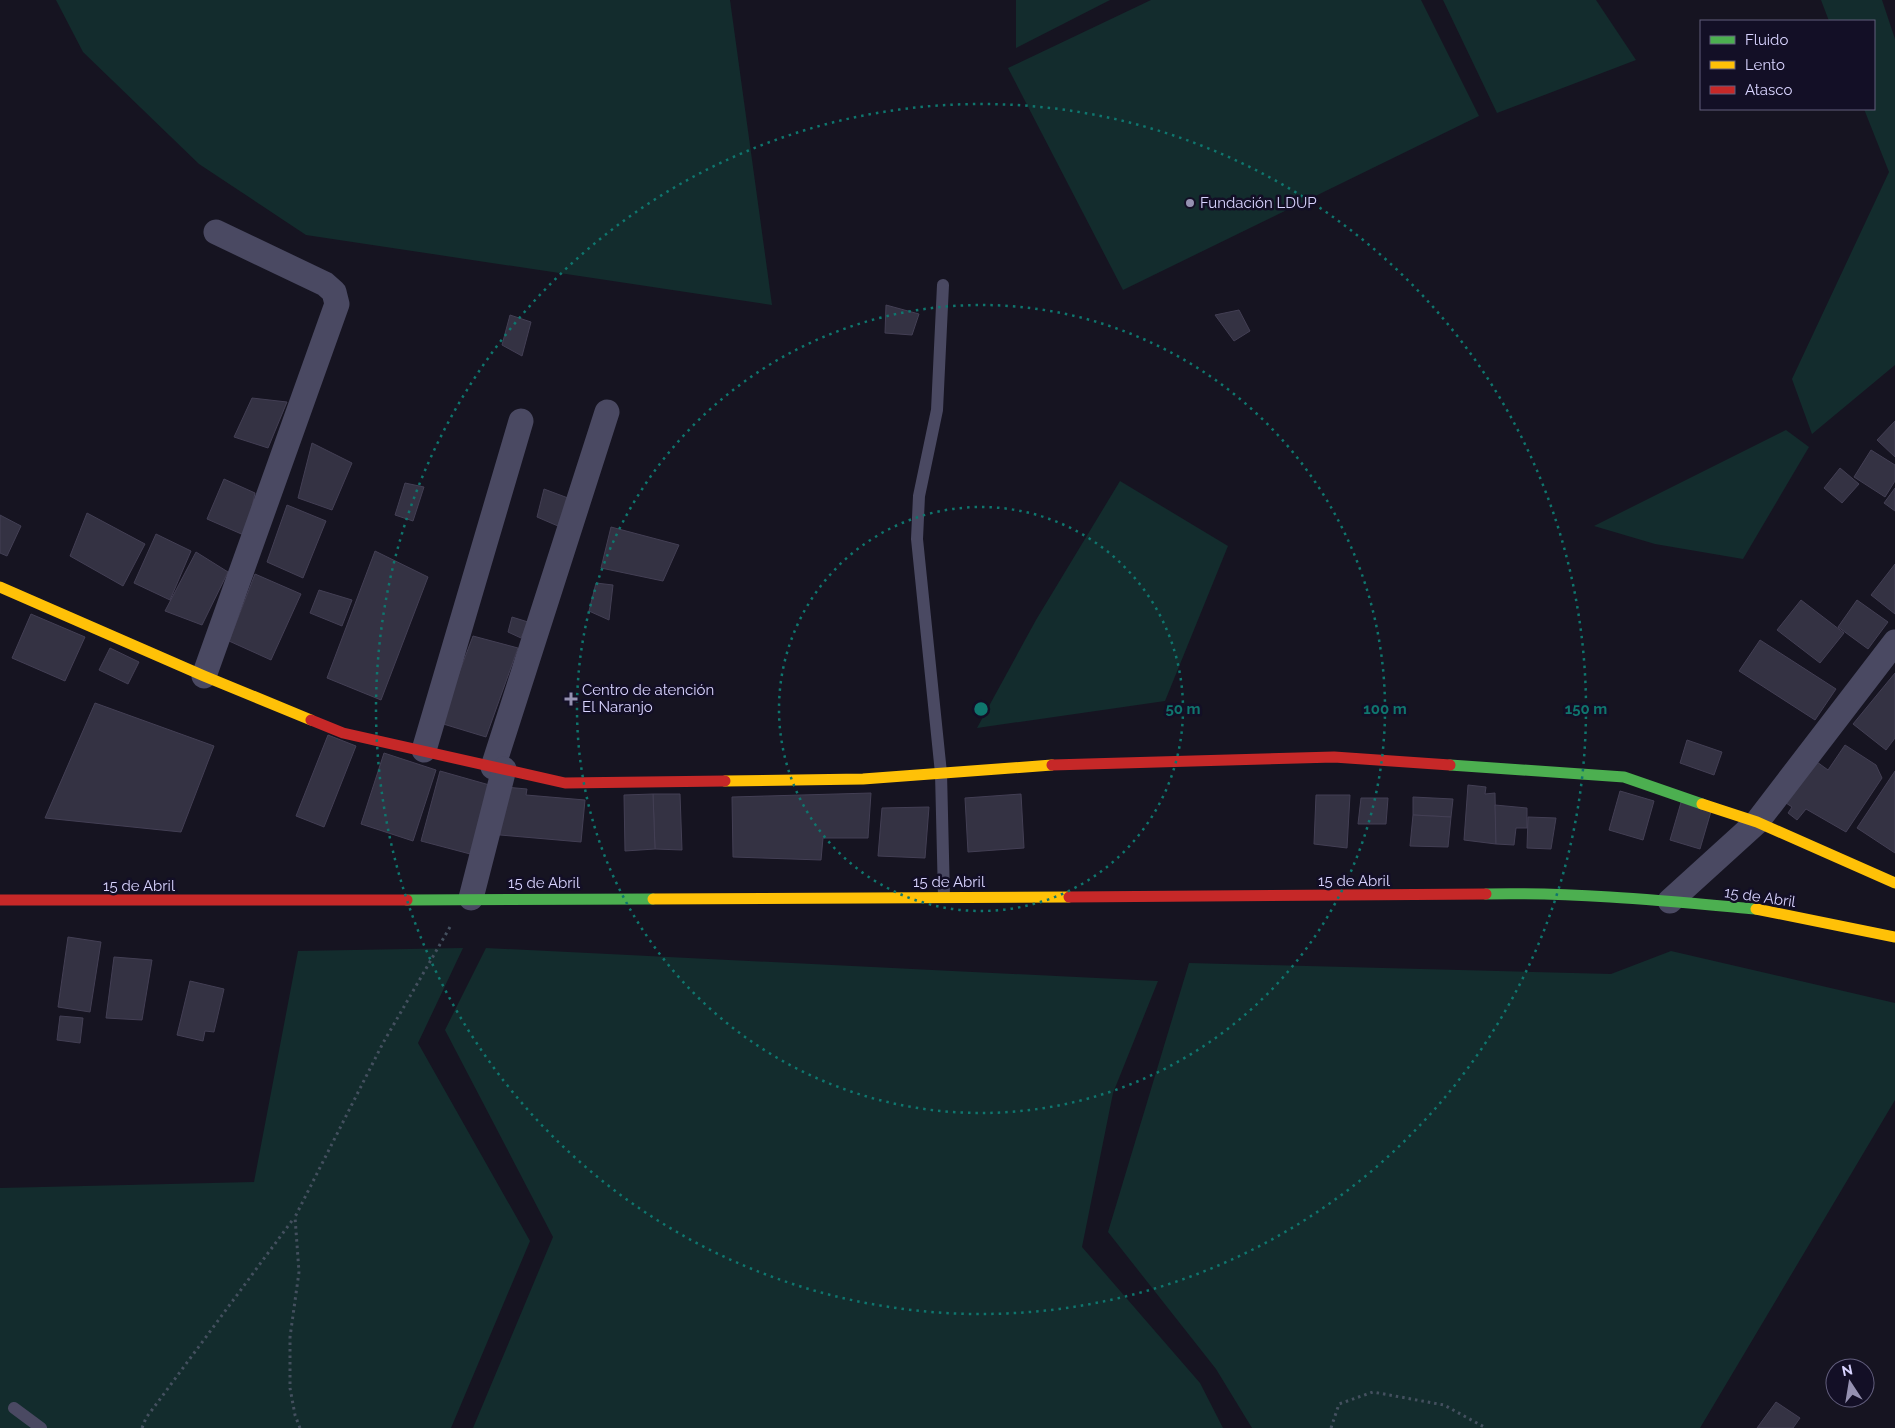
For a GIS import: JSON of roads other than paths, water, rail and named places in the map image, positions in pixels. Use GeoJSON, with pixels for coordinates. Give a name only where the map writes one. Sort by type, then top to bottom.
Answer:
{"type":"FeatureCollection","features":[{"type":"Feature","properties":{"kind":"street"},"geometry":{"type":"LineString","coordinates":[[204,676],[337,304],[334,292],[324,284],[216,232]]}},
{"type":"Feature","properties":{"kind":"street"},"geometry":{"type":"LineString","coordinates":[[471,898],[499,768],[607,412]]}},
{"type":"Feature","properties":{"kind":"street"},"geometry":{"type":"LineString","coordinates":[[424,750],[521,421]]}},
{"type":"Feature","properties":{"kind":"street"},"geometry":{"type":"LineString","coordinates":[[0,587],[204,676],[342,733],[565,783],[863,779],[1075,763],[1334,756],[1624,777],[1757,822],[1895,883]]}},
{"type":"Feature","properties":{"kind":"street"},"geometry":{"type":"LineString","coordinates":[[1670,901],[1757,822],[1895,642]]}},
{"type":"Feature","properties":{"kind":"street","name":"15 de Abril"},"geometry":{"type":"LineString","coordinates":[[0,900],[1431,896],[1530,893],[1670,901],[1762,910],[1895,937]]}},
{"type":"Feature","properties":{"kind":"lane"},"geometry":{"type":"LineString","coordinates":[[943,285],[937,410],[919,496],[916,539],[941,773],[944,897]]}},
{"type":"Feature","properties":{"kind":"lane"},"geometry":{"type":"LineString","coordinates":[[14,1408],[41,1428]]}},
{"type":"Feature","properties":{"kind":"place","name":"Fundación LDUP"},"geometry":{"type":"Point","coordinates":[1190,203]}},
{"type":"Feature","properties":{"kind":"place","name":"Centro de atención El Naranjo"},"geometry":{"type":"Point","coordinates":[571,699]}}]}
